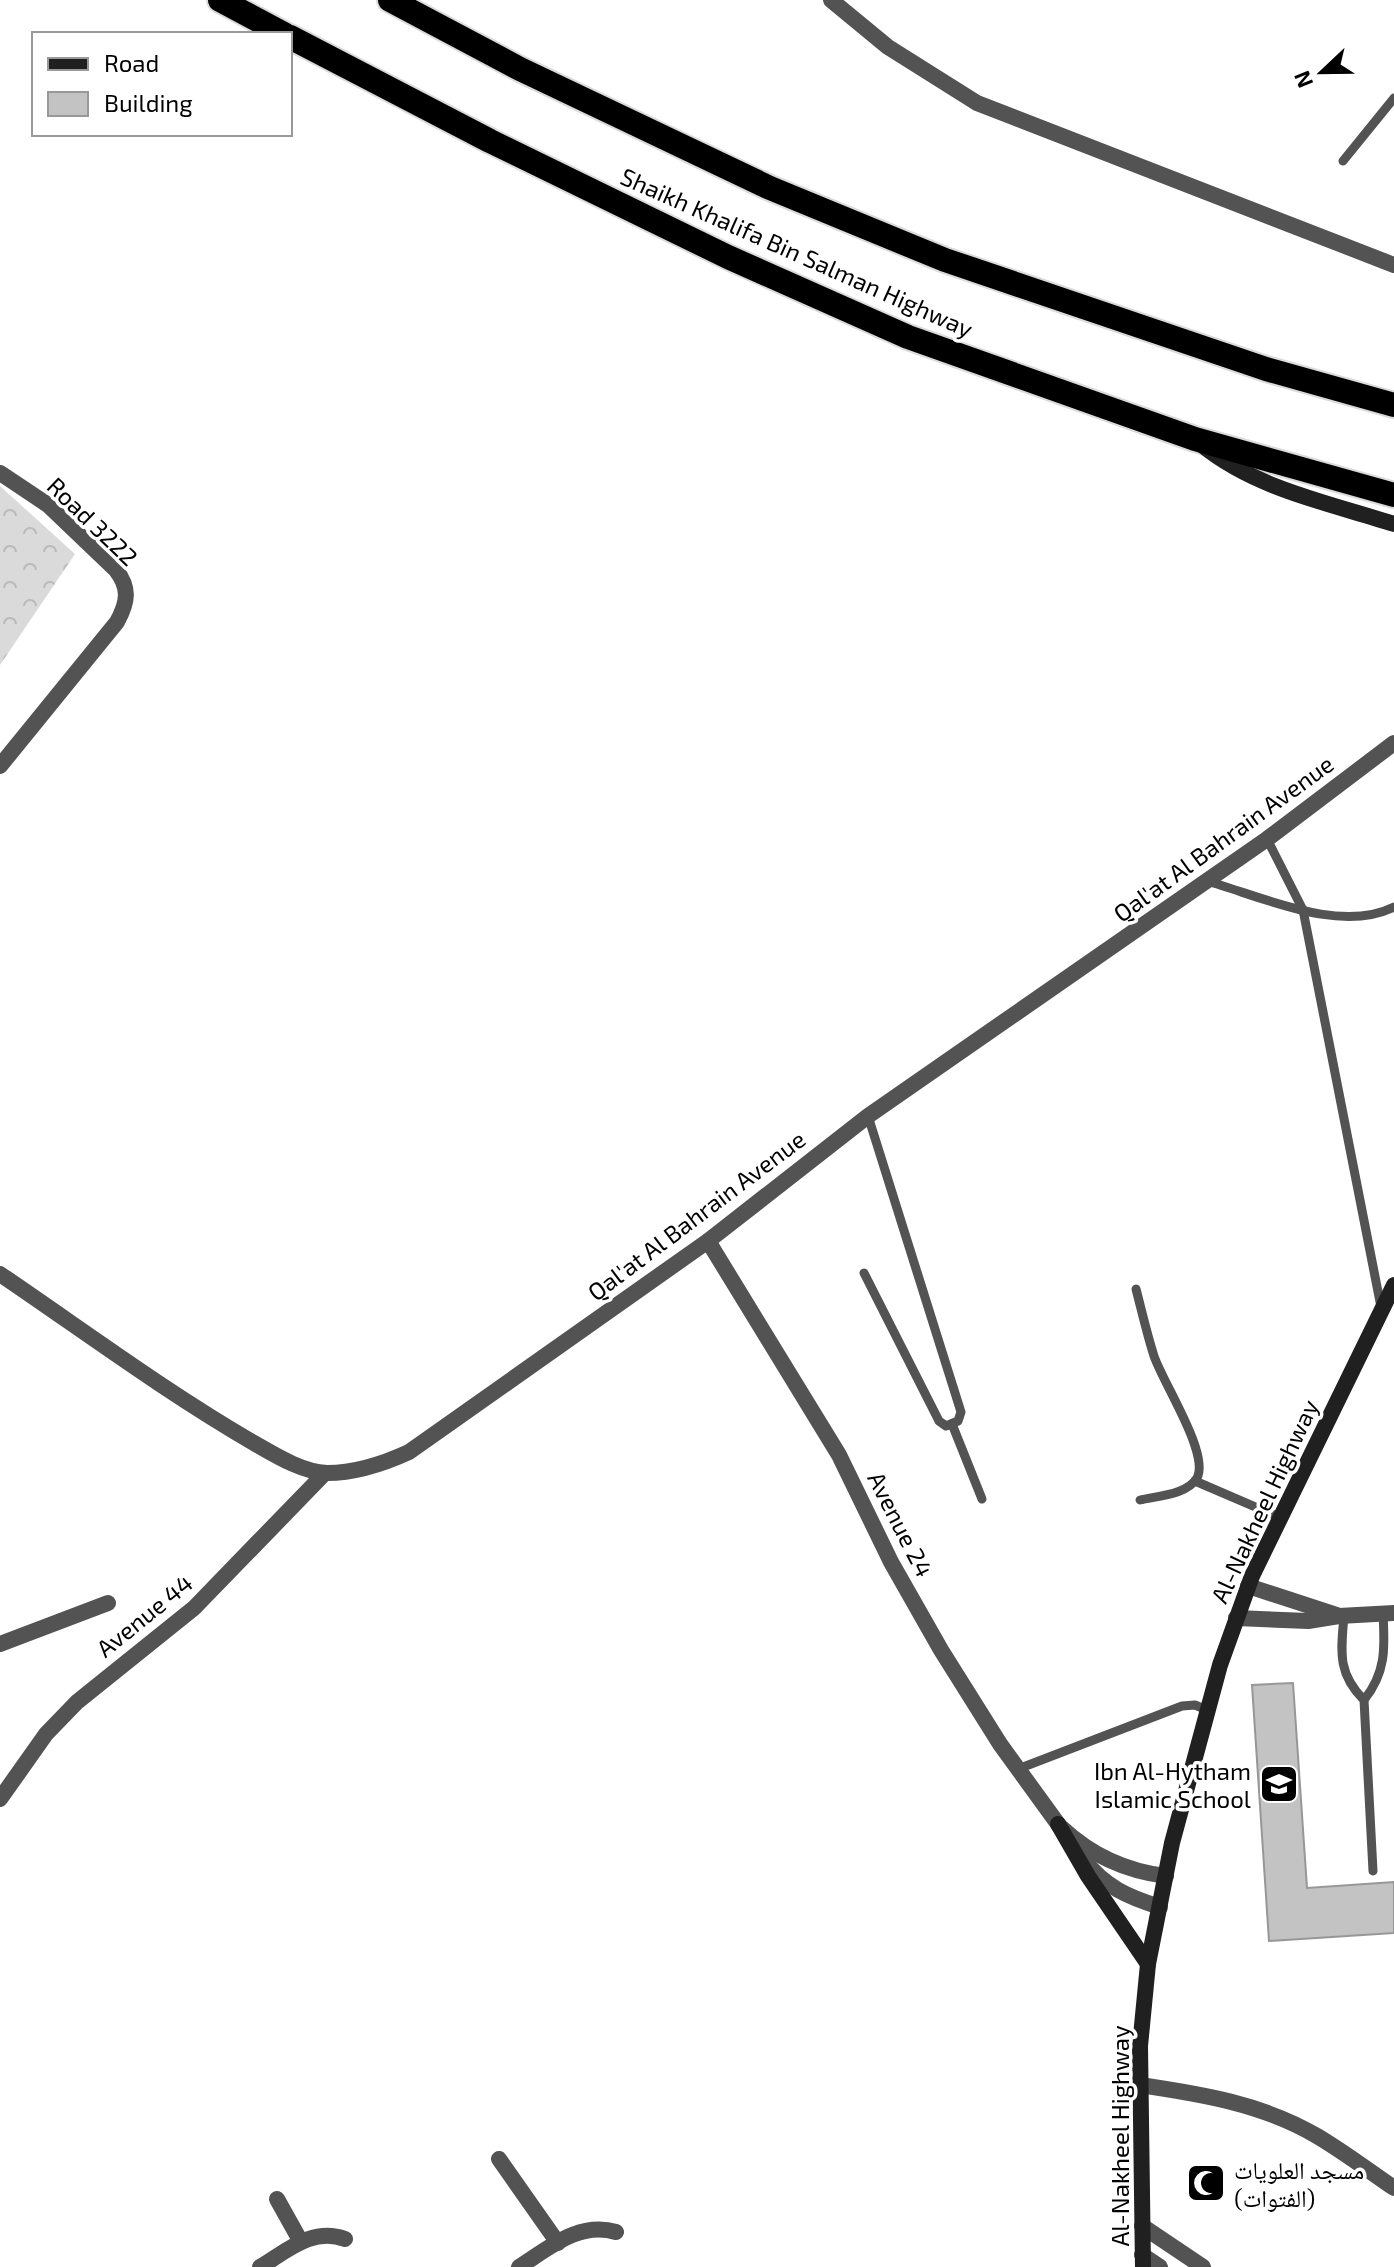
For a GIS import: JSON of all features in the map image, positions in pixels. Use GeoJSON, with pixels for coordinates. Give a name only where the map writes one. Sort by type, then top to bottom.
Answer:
{"type":"FeatureCollection","features":[{"type":"Feature","properties":{"kind":"highway"},"geometry":{"type":"LineString","coordinates":[[220,0],[280,32]]}},
{"type":"Feature","properties":{"kind":"highway","name":"Shaikh Khalifa Bin Salman Highway"},"geometry":{"type":"LineString","coordinates":[[390,0],[520,69],[770,188],[945,260],[1266,369],[1394,405]]}},
{"type":"Feature","properties":{"kind":"highway","name":"Shaikh Khalifa Bin Salman Highway"},"geometry":{"type":"LineString","coordinates":[[292,38],[490,141],[741,263],[908,337],[1195,439],[1394,495]]}},
{"type":"Feature","properties":{"kind":"highway"},"geometry":{"type":"LineString","coordinates":[[1266,369],[1394,388]]}},
{"type":"Feature","properties":{"kind":"street"},"geometry":{"type":"LineString","coordinates":[[836,5],[888,47],[977,103],[1394,265]]}},
{"type":"Feature","properties":{"kind":"street"},"geometry":{"type":"LineString","coordinates":[[1195,439],[1241,472],[1394,524]]}},
{"type":"Feature","properties":{"kind":"street","name":"Road 3222"},"geometry":{"type":"LineString","coordinates":[[0,473],[48,505],[116,570],[125,582],[127,595],[125,609],[117,622],[0,766]]}},
{"type":"Feature","properties":{"kind":"street","name":"Qal'at Al Bahrain Avenue"},"geometry":{"type":"LineString","coordinates":[[0,1274],[226,1427],[302,1467],[325,1473],[359,1469],[388,1461],[409,1452],[708,1241],[868,1116],[1267,839],[1394,743]]}},
{"type":"Feature","properties":{"kind":"street","name":"Avenue 24"},"geometry":{"type":"LineString","coordinates":[[708,1241],[839,1455],[891,1562],[941,1650],[1018,1769],[1105,1883],[1119,1893],[1160,1907]]}},
{"type":"Feature","properties":{"kind":"street","name":"Al-Nakheel Highway"},"geometry":{"type":"LineString","coordinates":[[1142,2261],[1140,2046],[1148,1964],[1207,1710],[1248,1586],[1394,1285]]}},
{"type":"Feature","properties":{"kind":"street","name":"Avenue 44"},"geometry":{"type":"LineString","coordinates":[[0,1799],[46,1734],[69,1710],[96,1684],[194,1608],[325,1473]]}},
{"type":"Feature","properties":{"kind":"street"},"geometry":{"type":"LineString","coordinates":[[1248,1586],[1342,1616]]}},
{"type":"Feature","properties":{"kind":"street"},"geometry":{"type":"LineString","coordinates":[[0,1644],[108,1603]]}},
{"type":"Feature","properties":{"kind":"street"},"geometry":{"type":"LineString","coordinates":[[1236,1618],[1308,1621],[1389,1614]]}},
{"type":"Feature","properties":{"kind":"street"},"geometry":{"type":"LineString","coordinates":[[1058,1824],[1088,1876],[1148,1964]]}},
{"type":"Feature","properties":{"kind":"street","name":"Avenue 24"},"geometry":{"type":"LineString","coordinates":[[1058,1824],[1076,1841],[1107,1860],[1141,1873],[1166,1876]]}},
{"type":"Feature","properties":{"kind":"street"},"geometry":{"type":"LineString","coordinates":[[1140,2085],[1217,2097],[1284,2120],[1317,2136],[1394,2188]]}},
{"type":"Feature","properties":{"kind":"street"},"geometry":{"type":"LineString","coordinates":[[499,2159],[558,2243]]}},
{"type":"Feature","properties":{"kind":"street"},"geometry":{"type":"LineString","coordinates":[[277,2199],[301,2242]]}},
{"type":"Feature","properties":{"kind":"street"},"geometry":{"type":"LineString","coordinates":[[1142,2226],[1203,2267]]}},
{"type":"Feature","properties":{"kind":"street"},"geometry":{"type":"LineString","coordinates":[[519,2267],[580,2231],[592,2228],[616,2232]]}},
{"type":"Feature","properties":{"kind":"street"},"geometry":{"type":"LineString","coordinates":[[260,2267],[301,2242],[322,2234],[345,2239]]}},
{"type":"Feature","properties":{"kind":"street"},"geometry":{"type":"LineString","coordinates":[[1142,2261],[1160,2267]]}},
{"type":"Feature","properties":{"kind":"lane"},"geometry":{"type":"LineString","coordinates":[[821,0],[836,5]]}},
{"type":"Feature","properties":{"kind":"lane"},"geometry":{"type":"LineString","coordinates":[[1343,161],[1394,98]]}},
{"type":"Feature","properties":{"kind":"lane"},"geometry":{"type":"LineString","coordinates":[[1267,839],[1303,910],[1381,1308]]}},
{"type":"Feature","properties":{"kind":"lane"},"geometry":{"type":"LineString","coordinates":[[1207,881],[1333,918],[1378,915],[1394,907]]}},
{"type":"Feature","properties":{"kind":"lane"},"geometry":{"type":"LineString","coordinates":[[864,1273],[939,1421],[946,1426],[958,1421],[961,1412],[868,1116]]}},
{"type":"Feature","properties":{"kind":"lane"},"geometry":{"type":"LineString","coordinates":[[1136,1289],[1155,1357],[1195,1446],[1199,1470],[1195,1481],[1178,1491],[1140,1500]]}},
{"type":"Feature","properties":{"kind":"lane"},"geometry":{"type":"LineString","coordinates":[[952,1424],[982,1499]]}},
{"type":"Feature","properties":{"kind":"lane"},"geometry":{"type":"LineString","coordinates":[[1195,1481],[1281,1518]]}},
{"type":"Feature","properties":{"kind":"lane"},"geometry":{"type":"LineString","coordinates":[[1364,1700],[1380,1677],[1389,1614]]}},
{"type":"Feature","properties":{"kind":"lane"},"geometry":{"type":"LineString","coordinates":[[1342,1616],[1342,1667],[1347,1680],[1364,1700],[1373,1871]]}},
{"type":"Feature","properties":{"kind":"lane"},"geometry":{"type":"LineString","coordinates":[[1018,1769],[1182,1706],[1195,1705],[1207,1710]]}},
{"type":"Feature","properties":{"kind":"green space"},"geometry":{"type":"Polygon","coordinates":[[[0,486],[75,554],[0,665],[0,486]]]}},
{"type":"Feature","properties":{"kind":"building","name":"Ibn Al-Hytham Islamic School"},"geometry":{"type":"Polygon","coordinates":[[[1293,1683],[1307,1888],[1394,1882],[1394,1933],[1269,1941],[1252,1685],[1293,1683]]]}},
{"type":"Feature","properties":{"kind":"place","name":"Ibn Al-Hytham Islamic School"},"geometry":{"type":"Point","coordinates":[1279,1784]}},
{"type":"Feature","properties":{"kind":"place","name":"مسجد العلويات (الفتوات)"},"geometry":{"type":"Point","coordinates":[1206,2183]}}]}
